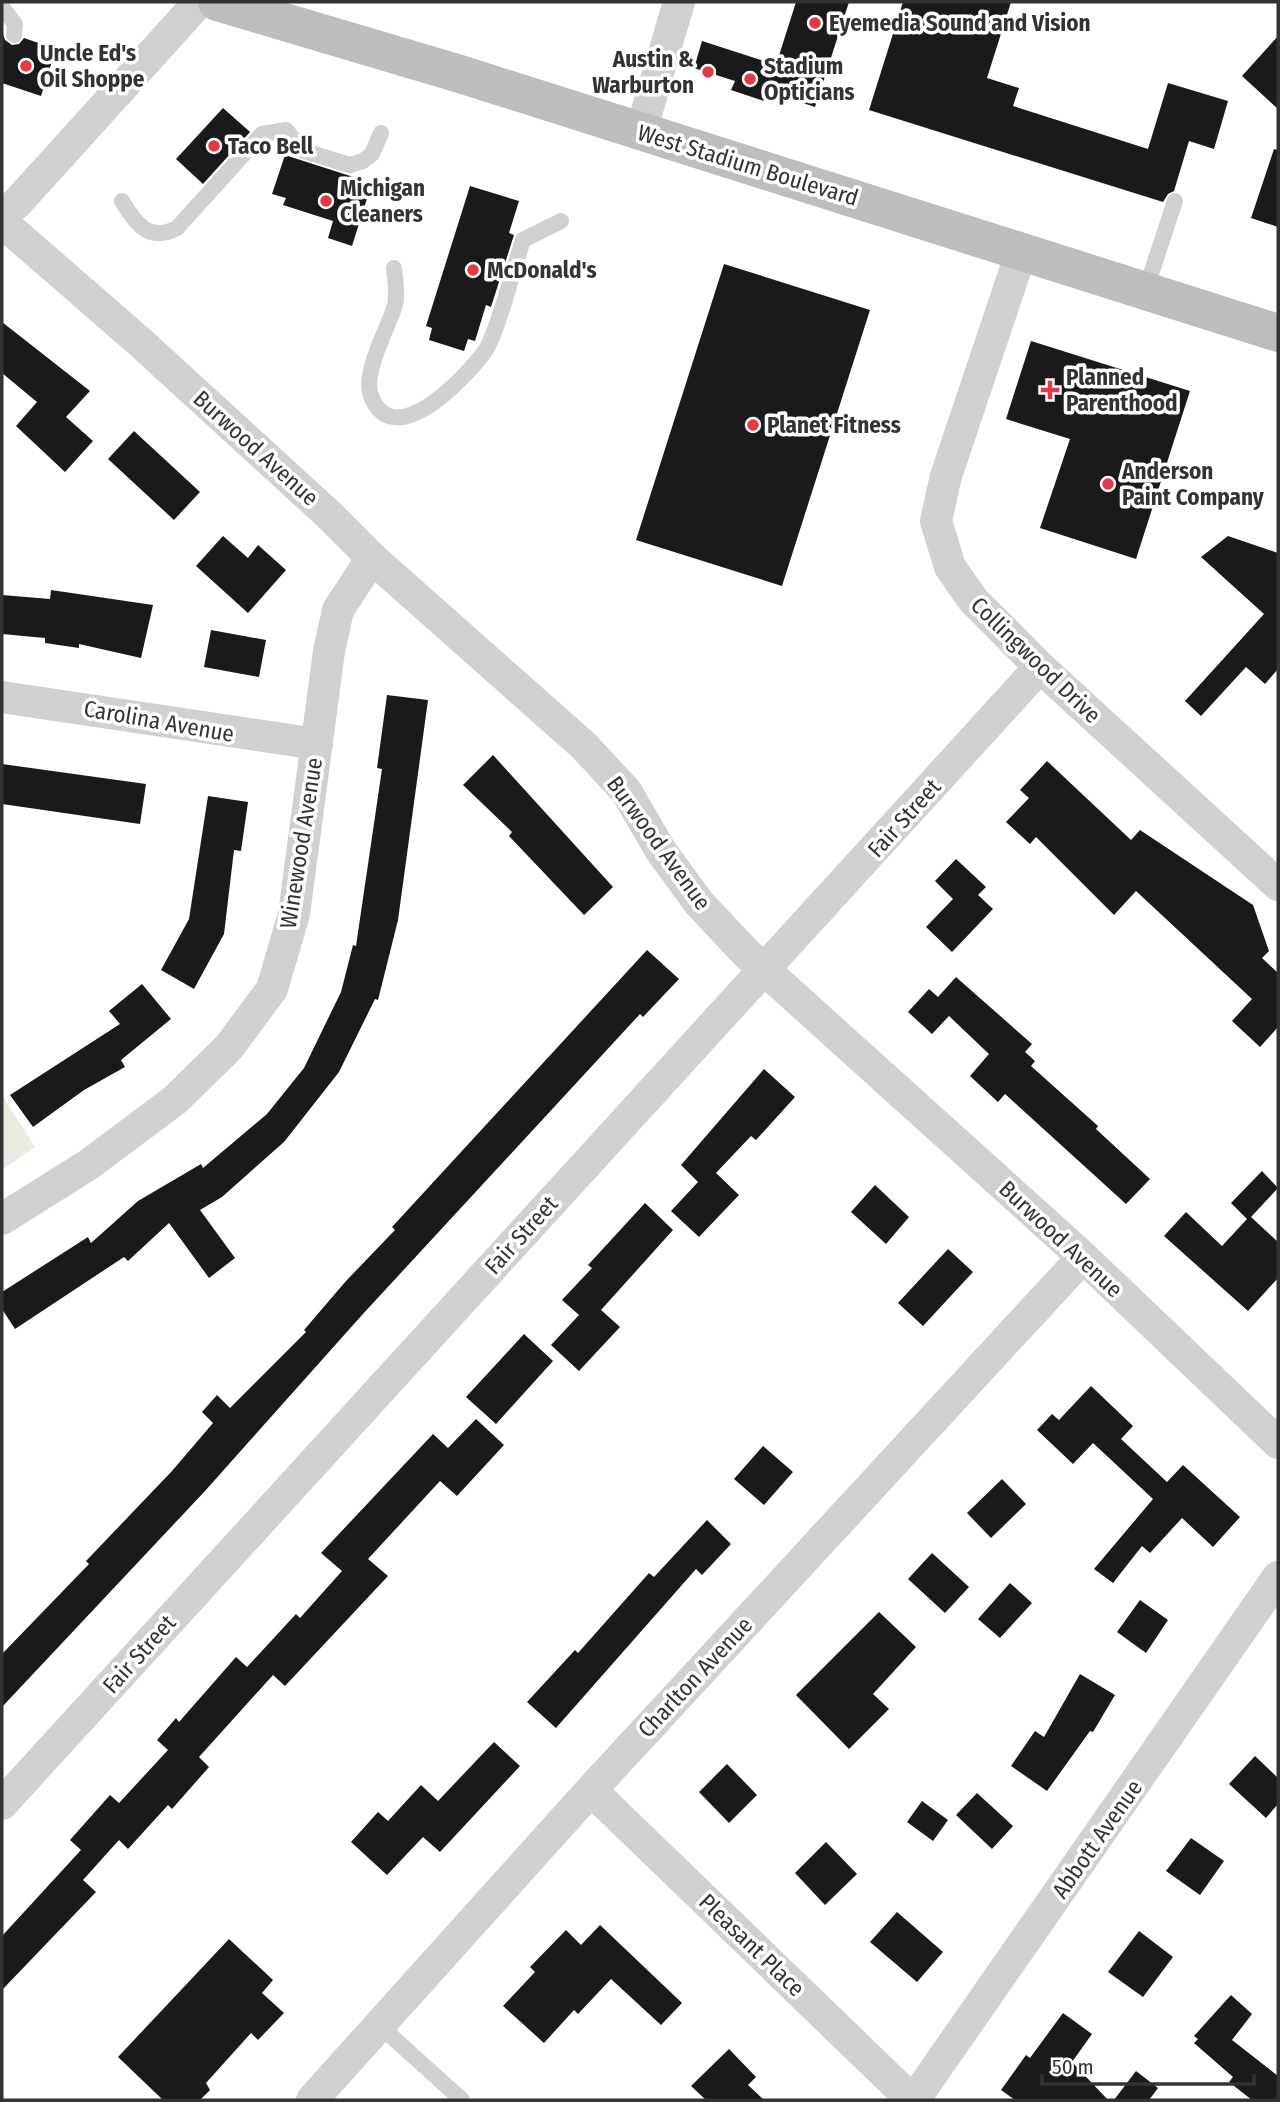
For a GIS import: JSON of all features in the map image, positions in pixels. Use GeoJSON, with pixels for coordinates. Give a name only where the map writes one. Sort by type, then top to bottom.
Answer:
{"type":"FeatureCollection","features":[{"type":"Feature","properties":{"kind":"main road","name":"West Stadium Boulevard"},"geometry":{"type":"LineString","coordinates":[[217,2],[641,131],[1278,333]]}},
{"type":"Feature","properties":{"kind":"street"},"geometry":{"type":"LineString","coordinates":[[2,214],[17,203],[199,2]]}},
{"type":"Feature","properties":{"kind":"street"},"geometry":{"type":"LineString","coordinates":[[641,131],[680,2]]}},
{"type":"Feature","properties":{"kind":"street","name":"Burwood Avenue"},"geometry":{"type":"LineString","coordinates":[[2,222],[151,352],[328,514],[372,558],[583,744],[626,791],[661,851],[699,903],[765,971],[1083,1257],[1278,1443]]}},
{"type":"Feature","properties":{"kind":"street","name":"Collingwood Drive"},"geometry":{"type":"LineString","coordinates":[[1021,253],[946,477],[936,522],[950,566],[973,600],[1040,667],[1278,885]]}},
{"type":"Feature","properties":{"kind":"street","name":"Winewood Avenue"},"geometry":{"type":"LineString","coordinates":[[2,1219],[88,1165],[176,1100],[229,1046],[272,989],[294,914],[329,651],[338,610],[372,558]]}},
{"type":"Feature","properties":{"kind":"street","name":"Fair Street"},"geometry":{"type":"LineString","coordinates":[[2,1804],[1040,667]]}},
{"type":"Feature","properties":{"kind":"street","name":"Carolina Avenue"},"geometry":{"type":"LineString","coordinates":[[2,696],[208,730],[317,744]]}},
{"type":"Feature","properties":{"kind":"street","name":"Charlton Avenue"},"geometry":{"type":"LineString","coordinates":[[312,2100],[591,1790],[1083,1257]]}},
{"type":"Feature","properties":{"kind":"street","name":"Abbott Avenue"},"geometry":{"type":"LineString","coordinates":[[913,2100],[1278,1577]]}},
{"type":"Feature","properties":{"kind":"street","name":"Pleasant Place"},"geometry":{"type":"LineString","coordinates":[[591,1790],[913,2100]]}},
{"type":"Feature","properties":{"kind":"lane"},"geometry":{"type":"LineString","coordinates":[[2,7],[15,24],[14,35]]}},
{"type":"Feature","properties":{"kind":"lane"},"geometry":{"type":"LineString","coordinates":[[122,201],[133,221],[143,229],[155,235],[167,233],[177,228],[262,134],[286,130],[304,151],[350,165],[363,161],[372,154],[381,133]]}},
{"type":"Feature","properties":{"kind":"lane"},"geometry":{"type":"LineString","coordinates":[[1145,292],[1175,201]]}},
{"type":"Feature","properties":{"kind":"lane"},"geometry":{"type":"LineString","coordinates":[[394,268],[396,302],[369,383],[371,397],[381,411],[391,417],[404,418],[433,404],[486,349],[523,240],[561,221]]}},
{"type":"Feature","properties":{"kind":"lane"},"geometry":{"type":"LineString","coordinates":[[379,2025],[462,2100]]}},
{"type":"Feature","properties":{"kind":"shaded area"},"geometry":{"type":"Polygon","coordinates":[[[2,1095],[35,1147],[2,1170],[2,1095]]]}},
{"type":"Feature","properties":{"kind":"building"},"geometry":{"type":"Polygon","coordinates":[[[796,2],[849,2],[815,107],[767,91],[764,101],[731,90],[735,81],[694,68],[702,41],[776,65],[796,2]]]}},
{"type":"Feature","properties":{"kind":"building"},"geometry":{"type":"Polygon","coordinates":[[[903,2],[1011,2],[987,78],[1019,88],[1013,106],[1148,149],[1168,83],[1228,101],[1214,149],[1189,141],[1174,191],[1168,194],[1163,202],[869,110],[903,2]]]}},
{"type":"Feature","properties":{"kind":"building","name":"Uncle Ed's Oil Shoppe"},"geometry":{"type":"Polygon","coordinates":[[[2,31],[5,40],[12,45],[19,44],[24,38],[56,49],[41,96],[2,83],[2,31]]]}},
{"type":"Feature","properties":{"kind":"building"},"geometry":{"type":"Polygon","coordinates":[[[1278,36],[1278,109],[1242,76],[1278,36]]]}},
{"type":"Feature","properties":{"kind":"building","name":"Taco Bell"},"geometry":{"type":"Polygon","coordinates":[[[223,108],[250,132],[203,184],[176,159],[223,108]]]}},
{"type":"Feature","properties":{"kind":"building"},"geometry":{"type":"Polygon","coordinates":[[[1274,149],[1278,150],[1278,227],[1251,218],[1274,149]]]}},
{"type":"Feature","properties":{"kind":"building","name":"Michigan Cleaners"},"geometry":{"type":"Polygon","coordinates":[[[285,155],[372,183],[352,246],[328,238],[333,221],[283,205],[286,198],[272,194],[285,155]]]}},
{"type":"Feature","properties":{"kind":"building","name":"McDonald's"},"geometry":{"type":"Polygon","coordinates":[[[470,186],[519,201],[509,233],[514,235],[491,307],[486,305],[475,341],[468,339],[464,351],[429,340],[432,328],[426,326],[470,186]]]}},
{"type":"Feature","properties":{"kind":"building","name":"Planet Fitness"},"geometry":{"type":"Polygon","coordinates":[[[724,264],[870,310],[782,586],[636,540],[724,264]]]}},
{"type":"Feature","properties":{"kind":"building"},"geometry":{"type":"Polygon","coordinates":[[[2,322],[90,391],[66,417],[93,441],[65,472],[16,426],[37,402],[2,373],[2,322]]]}},
{"type":"Feature","properties":{"kind":"building","name":"Anderson Paint Company"},"geometry":{"type":"Polygon","coordinates":[[[1031,341],[1190,391],[1136,559],[1040,528],[1070,439],[1006,419],[1031,341]]]}},
{"type":"Feature","properties":{"kind":"building"},"geometry":{"type":"Polygon","coordinates":[[[134,431],[200,492],[174,520],[108,459],[134,431]]]}},
{"type":"Feature","properties":{"kind":"building"},"geometry":{"type":"Polygon","coordinates":[[[223,536],[248,558],[258,545],[286,570],[248,613],[196,566],[223,536]]]}},
{"type":"Feature","properties":{"kind":"building"},"geometry":{"type":"Polygon","coordinates":[[[1228,536],[1278,553],[1278,669],[1265,684],[1246,667],[1201,716],[1185,701],[1264,614],[1201,557],[1228,536]]]}},
{"type":"Feature","properties":{"kind":"building"},"geometry":{"type":"Polygon","coordinates":[[[51,590],[153,605],[141,658],[79,644],[79,648],[45,643],[45,638],[2,634],[2,595],[50,599],[51,590]]]}},
{"type":"Feature","properties":{"kind":"building"},"geometry":{"type":"Polygon","coordinates":[[[211,630],[266,640],[259,677],[204,667],[211,630]]]}},
{"type":"Feature","properties":{"kind":"building"},"geometry":{"type":"Polygon","coordinates":[[[387,695],[428,700],[398,920],[378,1000],[375,999],[339,1072],[284,1142],[222,1197],[200,1210],[235,1258],[209,1278],[169,1223],[128,1261],[124,1257],[15,1329],[2,1309],[2,1292],[88,1237],[91,1243],[138,1201],[201,1164],[203,1168],[267,1114],[304,1068],[341,992],[353,945],[356,946],[382,769],[377,768],[387,695]]]}},
{"type":"Feature","properties":{"kind":"building"},"geometry":{"type":"Polygon","coordinates":[[[493,755],[613,887],[584,915],[509,836],[512,832],[463,785],[493,755]]]}},
{"type":"Feature","properties":{"kind":"building"},"geometry":{"type":"Polygon","coordinates":[[[1047,761],[1131,840],[1140,830],[1253,905],[1269,951],[1262,958],[1278,973],[1278,1027],[1260,1047],[1232,1021],[1252,999],[1136,891],[1114,915],[1036,837],[1030,844],[1006,822],[1029,798],[1020,790],[1047,761]]]}},
{"type":"Feature","properties":{"kind":"building"},"geometry":{"type":"Polygon","coordinates":[[[2,764],[146,784],[140,824],[2,804],[2,764]]]}},
{"type":"Feature","properties":{"kind":"building"},"geometry":{"type":"Polygon","coordinates":[[[208,796],[248,802],[241,851],[234,850],[224,934],[194,989],[161,970],[189,919],[208,796]]]}},
{"type":"Feature","properties":{"kind":"building"},"geometry":{"type":"Polygon","coordinates":[[[956,859],[986,887],[978,895],[993,909],[952,952],[926,927],[953,899],[935,881],[956,859]]]}},
{"type":"Feature","properties":{"kind":"building"},"geometry":{"type":"Polygon","coordinates":[[[647,950],[679,979],[643,1017],[640,1014],[362,1315],[205,1491],[2,1707],[2,1654],[89,1564],[86,1561],[172,1471],[213,1423],[202,1412],[217,1395],[230,1408],[306,1332],[304,1330],[346,1281],[395,1230],[392,1227],[647,950]]]}},
{"type":"Feature","properties":{"kind":"building"},"geometry":{"type":"Polygon","coordinates":[[[956,977],[1032,1044],[1025,1052],[1035,1061],[1031,1066],[1098,1126],[1096,1129],[1150,1179],[1126,1204],[1005,1094],[998,1102],[970,1076],[989,1054],[949,1016],[932,1034],[908,1012],[929,989],[938,997],[956,977]]]}},
{"type":"Feature","properties":{"kind":"building"},"geometry":{"type":"Polygon","coordinates":[[[142,984],[171,1019],[121,1060],[125,1067],[84,1090],[33,1127],[10,1095],[120,1024],[109,1011],[142,984]]]}},
{"type":"Feature","properties":{"kind":"building"},"geometry":{"type":"Polygon","coordinates":[[[764,1069],[795,1097],[756,1140],[751,1136],[716,1173],[739,1195],[699,1237],[671,1211],[698,1182],[681,1165],[764,1069]]]}},
{"type":"Feature","properties":{"kind":"building"},"geometry":{"type":"Polygon","coordinates":[[[1262,1171],[1278,1188],[1251,1217],[1278,1242],[1278,1278],[1248,1311],[1164,1236],[1186,1212],[1222,1246],[1247,1219],[1231,1203],[1262,1171]]]}},
{"type":"Feature","properties":{"kind":"building"},"geometry":{"type":"Polygon","coordinates":[[[875,1185],[909,1217],[886,1244],[851,1212],[875,1185]]]}},
{"type":"Feature","properties":{"kind":"building"},"geometry":{"type":"Polygon","coordinates":[[[645,1203],[673,1230],[601,1310],[620,1327],[579,1371],[551,1345],[579,1315],[562,1300],[592,1268],[588,1265],[645,1203]]]}},
{"type":"Feature","properties":{"kind":"building"},"geometry":{"type":"Polygon","coordinates":[[[948,1249],[973,1272],[923,1326],[898,1303],[948,1249]]]}},
{"type":"Feature","properties":{"kind":"building"},"geometry":{"type":"Polygon","coordinates":[[[524,1334],[553,1361],[496,1424],[466,1397],[524,1334]]]}},
{"type":"Feature","properties":{"kind":"building"},"geometry":{"type":"Polygon","coordinates":[[[1091,1386],[1133,1426],[1121,1439],[1167,1482],[1183,1465],[1240,1517],[1213,1547],[1182,1518],[1150,1553],[1142,1546],[1113,1583],[1094,1569],[1153,1499],[1093,1443],[1073,1464],[1037,1430],[1052,1414],[1059,1420],[1091,1386]]]}},
{"type":"Feature","properties":{"kind":"building"},"geometry":{"type":"Polygon","coordinates":[[[476,1419],[504,1445],[457,1496],[440,1481],[368,1559],[388,1576],[285,1686],[273,1675],[199,1757],[209,1767],[172,1809],[168,1805],[128,1849],[119,1840],[83,1880],[96,1892],[2,1990],[2,1936],[81,1850],[70,1840],[110,1795],[119,1803],[168,1750],[157,1740],[176,1718],[179,1722],[236,1657],[247,1667],[296,1614],[300,1618],[342,1571],[321,1553],[433,1434],[448,1448],[476,1419]]]}},
{"type":"Feature","properties":{"kind":"building"},"geometry":{"type":"Polygon","coordinates":[[[763,1446],[793,1472],[764,1505],[734,1479],[763,1446]]]}},
{"type":"Feature","properties":{"kind":"building"},"geometry":{"type":"Polygon","coordinates":[[[1002,1479],[1026,1504],[991,1538],[967,1513],[1002,1479]]]}},
{"type":"Feature","properties":{"kind":"building"},"geometry":{"type":"Polygon","coordinates":[[[707,1520],[731,1544],[702,1575],[696,1569],[556,1728],[527,1702],[575,1650],[578,1653],[649,1573],[654,1577],[707,1520]]]}},
{"type":"Feature","properties":{"kind":"building"},"geometry":{"type":"Polygon","coordinates":[[[932,1553],[969,1587],[945,1613],[908,1579],[932,1553]]]}},
{"type":"Feature","properties":{"kind":"building"},"geometry":{"type":"Polygon","coordinates":[[[1010,1583],[1032,1603],[1000,1638],[978,1619],[1010,1583]]]}},
{"type":"Feature","properties":{"kind":"building"},"geometry":{"type":"Polygon","coordinates":[[[1140,1600],[1168,1620],[1146,1653],[1117,1632],[1140,1600]]]}},
{"type":"Feature","properties":{"kind":"building"},"geometry":{"type":"Polygon","coordinates":[[[879,1612],[916,1647],[873,1694],[889,1709],[849,1749],[796,1695],[879,1612]]]}},
{"type":"Feature","properties":{"kind":"building"},"geometry":{"type":"Polygon","coordinates":[[[1080,1674],[1115,1695],[1093,1732],[1090,1731],[1047,1791],[1011,1766],[1035,1731],[1044,1737],[1080,1674]]]}},
{"type":"Feature","properties":{"kind":"building"},"geometry":{"type":"Polygon","coordinates":[[[494,1742],[520,1766],[440,1852],[423,1837],[387,1875],[351,1842],[378,1812],[388,1821],[421,1785],[438,1801],[494,1742]]]}},
{"type":"Feature","properties":{"kind":"building"},"geometry":{"type":"Polygon","coordinates":[[[1255,1756],[1278,1778],[1278,1804],[1266,1818],[1229,1784],[1255,1756]]]}},
{"type":"Feature","properties":{"kind":"building"},"geometry":{"type":"Polygon","coordinates":[[[727,1764],[757,1795],[729,1823],[699,1792],[727,1764]]]}},
{"type":"Feature","properties":{"kind":"building"},"geometry":{"type":"Polygon","coordinates":[[[977,1793],[1013,1826],[992,1849],[956,1815],[977,1793]]]}},
{"type":"Feature","properties":{"kind":"building"},"geometry":{"type":"Polygon","coordinates":[[[922,1801],[948,1820],[933,1841],[907,1822],[922,1801]]]}},
{"type":"Feature","properties":{"kind":"building"},"geometry":{"type":"Polygon","coordinates":[[[1191,1838],[1224,1861],[1200,1895],[1166,1871],[1191,1838]]]}},
{"type":"Feature","properties":{"kind":"building"},"geometry":{"type":"Polygon","coordinates":[[[826,1842],[857,1874],[825,1905],[795,1873],[826,1842]]]}},
{"type":"Feature","properties":{"kind":"building"},"geometry":{"type":"Polygon","coordinates":[[[897,1912],[943,1952],[917,1982],[870,1942],[897,1912]]]}},
{"type":"Feature","properties":{"kind":"building"},"geometry":{"type":"Polygon","coordinates":[[[600,1925],[682,2003],[661,2025],[611,1979],[578,2014],[574,2010],[544,2043],[503,2006],[535,1972],[530,1967],[566,1930],[581,1945],[600,1925]]]}},
{"type":"Feature","properties":{"kind":"building"},"geometry":{"type":"Polygon","coordinates":[[[1139,1931],[1173,1957],[1143,1997],[1108,1972],[1139,1931]]]}},
{"type":"Feature","properties":{"kind":"building"},"geometry":{"type":"Polygon","coordinates":[[[229,1939],[273,1980],[262,1993],[284,2013],[258,2040],[251,2033],[206,2083],[210,2090],[200,2100],[163,2100],[118,2057],[229,1939]]]}},
{"type":"Feature","properties":{"kind":"building"},"geometry":{"type":"Polygon","coordinates":[[[1231,1995],[1252,2014],[1232,2040],[1278,2076],[1278,2100],[1252,2100],[1229,2082],[1233,2077],[1194,2043],[1198,2039],[1194,2036],[1231,1995]]]}},
{"type":"Feature","properties":{"kind":"building"},"geometry":{"type":"Polygon","coordinates":[[[1063,2013],[1092,2034],[1072,2062],[1108,2100],[1015,2100],[1001,2090],[1026,2055],[1030,2058],[1063,2013]]]}},
{"type":"Feature","properties":{"kind":"building"},"geometry":{"type":"Polygon","coordinates":[[[729,2049],[756,2077],[748,2085],[764,2100],[706,2100],[691,2086],[729,2049]]]}},
{"type":"Feature","properties":{"kind":"building"},"geometry":{"type":"Polygon","coordinates":[[[1136,2071],[1158,2088],[1149,2100],[1114,2100],[1136,2071]]]}},
{"type":"Feature","properties":{"kind":"place","name":"Eyemedia Sound and Vision"},"geometry":{"type":"Point","coordinates":[815,23]}},
{"type":"Feature","properties":{"kind":"place","name":"Uncle Ed's Oil Shoppe"},"geometry":{"type":"Point","coordinates":[26,66]}},
{"type":"Feature","properties":{"kind":"place","name":"Austin & Warburton"},"geometry":{"type":"Point","coordinates":[708,72]}},
{"type":"Feature","properties":{"kind":"place","name":"Stadium Opticians"},"geometry":{"type":"Point","coordinates":[750,79]}},
{"type":"Feature","properties":{"kind":"place","name":"Taco Bell"},"geometry":{"type":"Point","coordinates":[214,146]}},
{"type":"Feature","properties":{"kind":"place","name":"Michigan Cleaners"},"geometry":{"type":"Point","coordinates":[326,201]}},
{"type":"Feature","properties":{"kind":"place","name":"McDonald's"},"geometry":{"type":"Point","coordinates":[473,270]}},
{"type":"Feature","properties":{"kind":"place","name":"Planned Parenthood"},"geometry":{"type":"Point","coordinates":[1050,390]}},
{"type":"Feature","properties":{"kind":"place","name":"Planet Fitness"},"geometry":{"type":"Point","coordinates":[753,425]}},
{"type":"Feature","properties":{"kind":"place","name":"Anderson Paint Company"},"geometry":{"type":"Point","coordinates":[1108,484]}}]}
